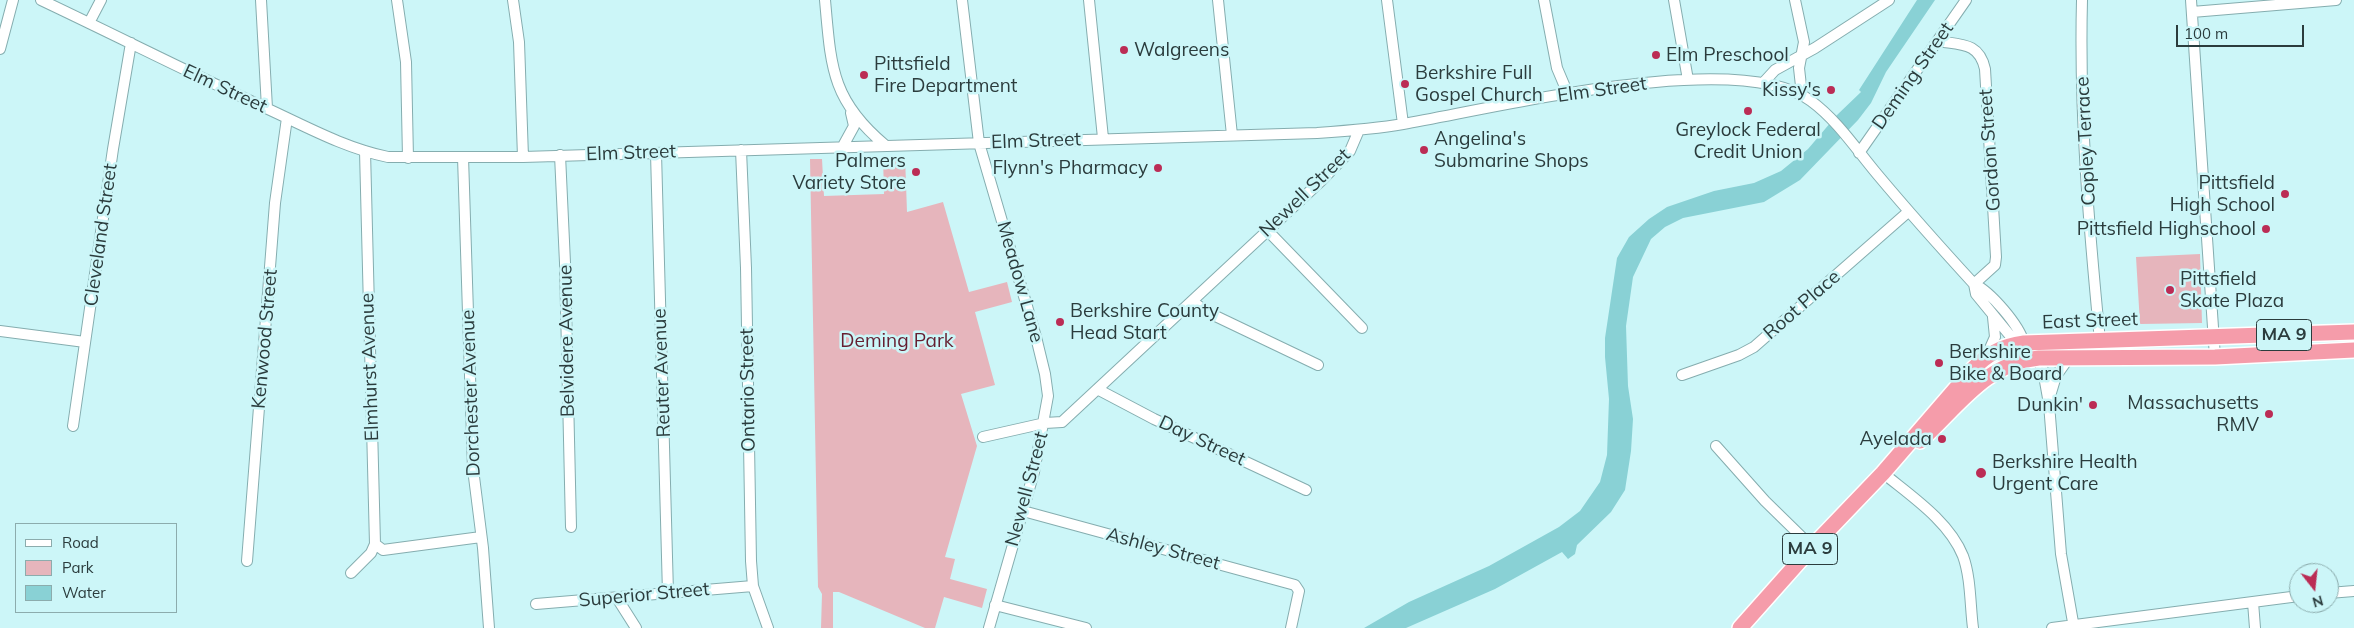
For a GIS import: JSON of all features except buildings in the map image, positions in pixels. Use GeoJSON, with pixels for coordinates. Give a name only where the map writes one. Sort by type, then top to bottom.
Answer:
{"type":"FeatureCollection","features":[{"type":"Feature","properties":{"kind":"highway","name":"East Street"},"geometry":{"type":"LineString","coordinates":[[1740,628],[1883,473],[1945,400],[1986,357],[2000,349],[2024,343],[2354,332]]}},
{"type":"Feature","properties":{"kind":"highway","name":"East Street"},"geometry":{"type":"LineString","coordinates":[[1883,473],[1942,421],[1986,378],[2012,362],[2038,358],[2215,356],[2354,350]]}},
{"type":"Feature","properties":{"kind":"street"},"geometry":{"type":"LineString","coordinates":[[0,49],[13,0]]}},
{"type":"Feature","properties":{"kind":"street","name":"Elm Street"},"geometry":{"type":"LineString","coordinates":[[41,0],[288,118],[365,151],[388,157],[408,158],[560,156],[1359,130],[1403,124],[1605,87],[1688,80],[1764,82],[1781,86],[1802,95],[1828,116],[1908,212],[1974,284],[1984,289],[2021,332],[2024,343]]}},
{"type":"Feature","properties":{"kind":"street"},"geometry":{"type":"LineString","coordinates":[[89,23],[101,0]]}},
{"type":"Feature","properties":{"kind":"street"},"geometry":{"type":"LineString","coordinates":[[261,0],[267,108]]}},
{"type":"Feature","properties":{"kind":"street"},"geometry":{"type":"LineString","coordinates":[[397,0],[406,62],[408,158]]}},
{"type":"Feature","properties":{"kind":"street"},"geometry":{"type":"LineString","coordinates":[[513,0],[519,42],[523,157]]}},
{"type":"Feature","properties":{"kind":"street"},"geometry":{"type":"LineString","coordinates":[[826,0],[829,52],[836,82],[848,105],[868,132],[885,145]]}},
{"type":"Feature","properties":{"kind":"street","name":"Meadow Lane"},"geometry":{"type":"LineString","coordinates":[[962,0],[979,143],[1045,374],[1048,396],[1045,423]]}},
{"type":"Feature","properties":{"kind":"street"},"geometry":{"type":"LineString","coordinates":[[1089,0],[1103,138]]}},
{"type":"Feature","properties":{"kind":"street"},"geometry":{"type":"LineString","coordinates":[[1218,0],[1232,135]]}},
{"type":"Feature","properties":{"kind":"street"},"geometry":{"type":"LineString","coordinates":[[1386,0],[1403,124]]}},
{"type":"Feature","properties":{"kind":"street"},"geometry":{"type":"LineString","coordinates":[[1544,0],[1556,68],[1568,94]]}},
{"type":"Feature","properties":{"kind":"street"},"geometry":{"type":"LineString","coordinates":[[1674,0],[1688,80]]}},
{"type":"Feature","properties":{"kind":"street"},"geometry":{"type":"LineString","coordinates":[[1795,0],[1804,42],[1799,72],[1802,95]]}},
{"type":"Feature","properties":{"kind":"street"},"geometry":{"type":"LineString","coordinates":[[1764,82],[1775,70],[1802,56],[1889,0]]}},
{"type":"Feature","properties":{"kind":"street","name":"Deming Street"},"geometry":{"type":"LineString","coordinates":[[1859,153],[1966,0]]}},
{"type":"Feature","properties":{"kind":"street","name":"Copley Terrace"},"geometry":{"type":"LineString","coordinates":[[2082,0],[2082,90],[2092,258],[2100,341]]}},
{"type":"Feature","properties":{"kind":"street"},"geometry":{"type":"LineString","coordinates":[[2191,0],[2215,356]]}},
{"type":"Feature","properties":{"kind":"street"},"geometry":{"type":"LineString","coordinates":[[2192,12],[2275,7],[2336,0]]}},
{"type":"Feature","properties":{"kind":"street","name":"Gordon Street"},"geometry":{"type":"LineString","coordinates":[[1937,41],[1972,48],[1980,54],[1985,69],[1996,257],[1995,266],[1974,284]]}},
{"type":"Feature","properties":{"kind":"street","name":"Cleveland Street"},"geometry":{"type":"LineString","coordinates":[[73,426],[131,43]]}},
{"type":"Feature","properties":{"kind":"street"},"geometry":{"type":"LineString","coordinates":[[843,146],[854,126],[848,105]]}},
{"type":"Feature","properties":{"kind":"street","name":"Kenwood Street"},"geometry":{"type":"LineString","coordinates":[[247,561],[275,203],[288,118]]}},
{"type":"Feature","properties":{"kind":"street","name":"Newell Street"},"geometry":{"type":"LineString","coordinates":[[989,628],[1023,511],[1045,423],[1062,422],[1099,390],[1350,151],[1359,130]]}},
{"type":"Feature","properties":{"kind":"street","name":"Ontario Street"},"geometry":{"type":"LineString","coordinates":[[741,150],[753,586],[768,628]]}},
{"type":"Feature","properties":{"kind":"street","name":"Elmhurst Avenue"},"geometry":{"type":"LineString","coordinates":[[365,151],[375,544]]}},
{"type":"Feature","properties":{"kind":"street","name":"Reuter Avenue"},"geometry":{"type":"LineString","coordinates":[[656,153],[668,593]]}},
{"type":"Feature","properties":{"kind":"street","name":"Belvidere Avenue"},"geometry":{"type":"LineString","coordinates":[[560,156],[565,263],[571,527]]}},
{"type":"Feature","properties":{"kind":"street","name":"Dorchester Avenue"},"geometry":{"type":"LineString","coordinates":[[463,158],[472,459],[489,628]]}},
{"type":"Feature","properties":{"kind":"street","name":"Root Place"},"geometry":{"type":"LineString","coordinates":[[1682,375],[1739,355],[1754,347],[1908,212]]}},
{"type":"Feature","properties":{"kind":"street"},"geometry":{"type":"LineString","coordinates":[[1267,230],[1362,328]]}},
{"type":"Feature","properties":{"kind":"street","name":"Elm Street"},"geometry":{"type":"LineString","coordinates":[[1974,284],[1976,294],[2012,338],[2024,343]]}},
{"type":"Feature","properties":{"kind":"street"},"geometry":{"type":"LineString","coordinates":[[1192,302],[1207,312],[1318,365]]}},
{"type":"Feature","properties":{"kind":"street"},"geometry":{"type":"LineString","coordinates":[[1986,357],[1995,337],[1992,314]]}},
{"type":"Feature","properties":{"kind":"street"},"geometry":{"type":"LineString","coordinates":[[0,332],[85,342]]}},
{"type":"Feature","properties":{"kind":"street"},"geometry":{"type":"LineString","coordinates":[[2024,343],[2038,358],[2049,404],[2061,554],[2074,627]]}},
{"type":"Feature","properties":{"kind":"street"},"geometry":{"type":"LineString","coordinates":[[2049,404],[2056,376],[2068,359]]}},
{"type":"Feature","properties":{"kind":"street","name":"Day Street"},"geometry":{"type":"LineString","coordinates":[[1099,390],[1154,419],[1306,490]]}},
{"type":"Feature","properties":{"kind":"street"},"geometry":{"type":"LineString","coordinates":[[983,437],[1045,423]]}},
{"type":"Feature","properties":{"kind":"street"},"geometry":{"type":"LineString","coordinates":[[1716,446],[1765,501],[1812,548]]}},
{"type":"Feature","properties":{"kind":"street"},"geometry":{"type":"LineString","coordinates":[[1883,473],[1912,496],[1954,539],[1963,556],[1968,574],[1973,628]]}},
{"type":"Feature","properties":{"kind":"street","name":"Ashley Street"},"geometry":{"type":"LineString","coordinates":[[1023,511],[1295,585],[1300,590],[1291,628]]}},
{"type":"Feature","properties":{"kind":"street"},"geometry":{"type":"LineString","coordinates":[[351,573],[371,553],[375,544],[383,550],[481,537]]}},
{"type":"Feature","properties":{"kind":"street","name":"Superior Street"},"geometry":{"type":"LineString","coordinates":[[536,604],[753,586]]}},
{"type":"Feature","properties":{"kind":"street"},"geometry":{"type":"LineString","coordinates":[[2339,592],[2354,591]]}},
{"type":"Feature","properties":{"kind":"street"},"geometry":{"type":"LineString","coordinates":[[2052,628],[2074,627],[2289,597]]}},
{"type":"Feature","properties":{"kind":"street"},"geometry":{"type":"LineString","coordinates":[[617,598],[636,628]]}},
{"type":"Feature","properties":{"kind":"street"},"geometry":{"type":"LineString","coordinates":[[2253,602],[2255,628]]}},
{"type":"Feature","properties":{"kind":"street"},"geometry":{"type":"LineString","coordinates":[[995,605],[1086,628]]}},
{"type":"Feature","properties":{"kind":"green space","name":"Deming Park"},"geometry":{"type":"Polygon","coordinates":[[[905,156],[907,212],[943,202],[969,292],[1007,282],[1012,302],[975,312],[995,385],[961,394],[977,446],[945,557],[955,559],[950,579],[987,589],[982,608],[944,597],[935,628],[925,628],[839,592],[833,592],[833,628],[821,628],[822,594],[818,587],[810,159],[822,159],[824,196],[884,194],[883,157],[905,156]]]}},
{"type":"Feature","properties":{"kind":"green space","name":"Pittsfield Skate Plaza"},"geometry":{"type":"Polygon","coordinates":[[[2200,254],[2202,323],[2140,324],[2136,257],[2200,254]]]}},
{"type":"Feature","properties":{"kind":"water"},"geometry":{"type":"Polygon","coordinates":[[[1917,0],[1935,0],[1886,72],[1871,103],[1858,120],[1800,180],[1764,202],[1683,218],[1665,227],[1651,239],[1633,277],[1626,326],[1628,386],[1633,419],[1631,451],[1625,490],[1611,512],[1577,545],[1575,554],[1568,559],[1562,552],[1495,589],[1406,628],[1364,628],[1409,602],[1489,566],[1559,527],[1580,511],[1600,482],[1607,455],[1609,399],[1605,338],[1617,258],[1629,237],[1649,219],[1667,207],[1714,191],[1754,183],[1781,171],[1808,149],[1837,115],[1861,92],[1859,90],[1917,0]]]}},
{"type":"Feature","properties":{"kind":"place","name":"Walgreens"},"geometry":{"type":"Point","coordinates":[1124,50]}},
{"type":"Feature","properties":{"kind":"place","name":"Elm Preschool"},"geometry":{"type":"Point","coordinates":[1656,55]}},
{"type":"Feature","properties":{"kind":"place","name":"Pittsfield Fire Department"},"geometry":{"type":"Point","coordinates":[864,75]}},
{"type":"Feature","properties":{"kind":"place","name":"Berkshire Full Gospel Church"},"geometry":{"type":"Point","coordinates":[1405,84]}},
{"type":"Feature","properties":{"kind":"place","name":"Kissy's"},"geometry":{"type":"Point","coordinates":[1831,90]}},
{"type":"Feature","properties":{"kind":"place","name":"Greylock Federal Credit Union"},"geometry":{"type":"Point","coordinates":[1748,111]}},
{"type":"Feature","properties":{"kind":"place","name":"Angelina's Submarine Shops"},"geometry":{"type":"Point","coordinates":[1424,150]}},
{"type":"Feature","properties":{"kind":"place","name":"Flynn's Pharmacy"},"geometry":{"type":"Point","coordinates":[1158,168]}},
{"type":"Feature","properties":{"kind":"place","name":"Palmers Variety Store"},"geometry":{"type":"Point","coordinates":[916,172]}},
{"type":"Feature","properties":{"kind":"place","name":"Pittsfield High School"},"geometry":{"type":"Point","coordinates":[2285,194]}},
{"type":"Feature","properties":{"kind":"place","name":"Pittsfield Highschool"},"geometry":{"type":"Point","coordinates":[2266,229]}},
{"type":"Feature","properties":{"kind":"place","name":"Pittsfield Skate Plaza"},"geometry":{"type":"Point","coordinates":[2170,290]}},
{"type":"Feature","properties":{"kind":"place","name":"Berkshire County Head Start"},"geometry":{"type":"Point","coordinates":[1060,322]}},
{"type":"Feature","properties":{"kind":"place","name":"Berkshire Bike & Board"},"geometry":{"type":"Point","coordinates":[1939,363]}},
{"type":"Feature","properties":{"kind":"place","name":"Dunkin'"},"geometry":{"type":"Point","coordinates":[2093,405]}},
{"type":"Feature","properties":{"kind":"place","name":"Massachusetts RMV"},"geometry":{"type":"Point","coordinates":[2269,414]}},
{"type":"Feature","properties":{"kind":"place","name":"Ayelada"},"geometry":{"type":"Point","coordinates":[1942,439]}},
{"type":"Feature","properties":{"kind":"place","name":"Berkshire Health Urgent Care"},"geometry":{"type":"Point","coordinates":[1981,473]}}]}
